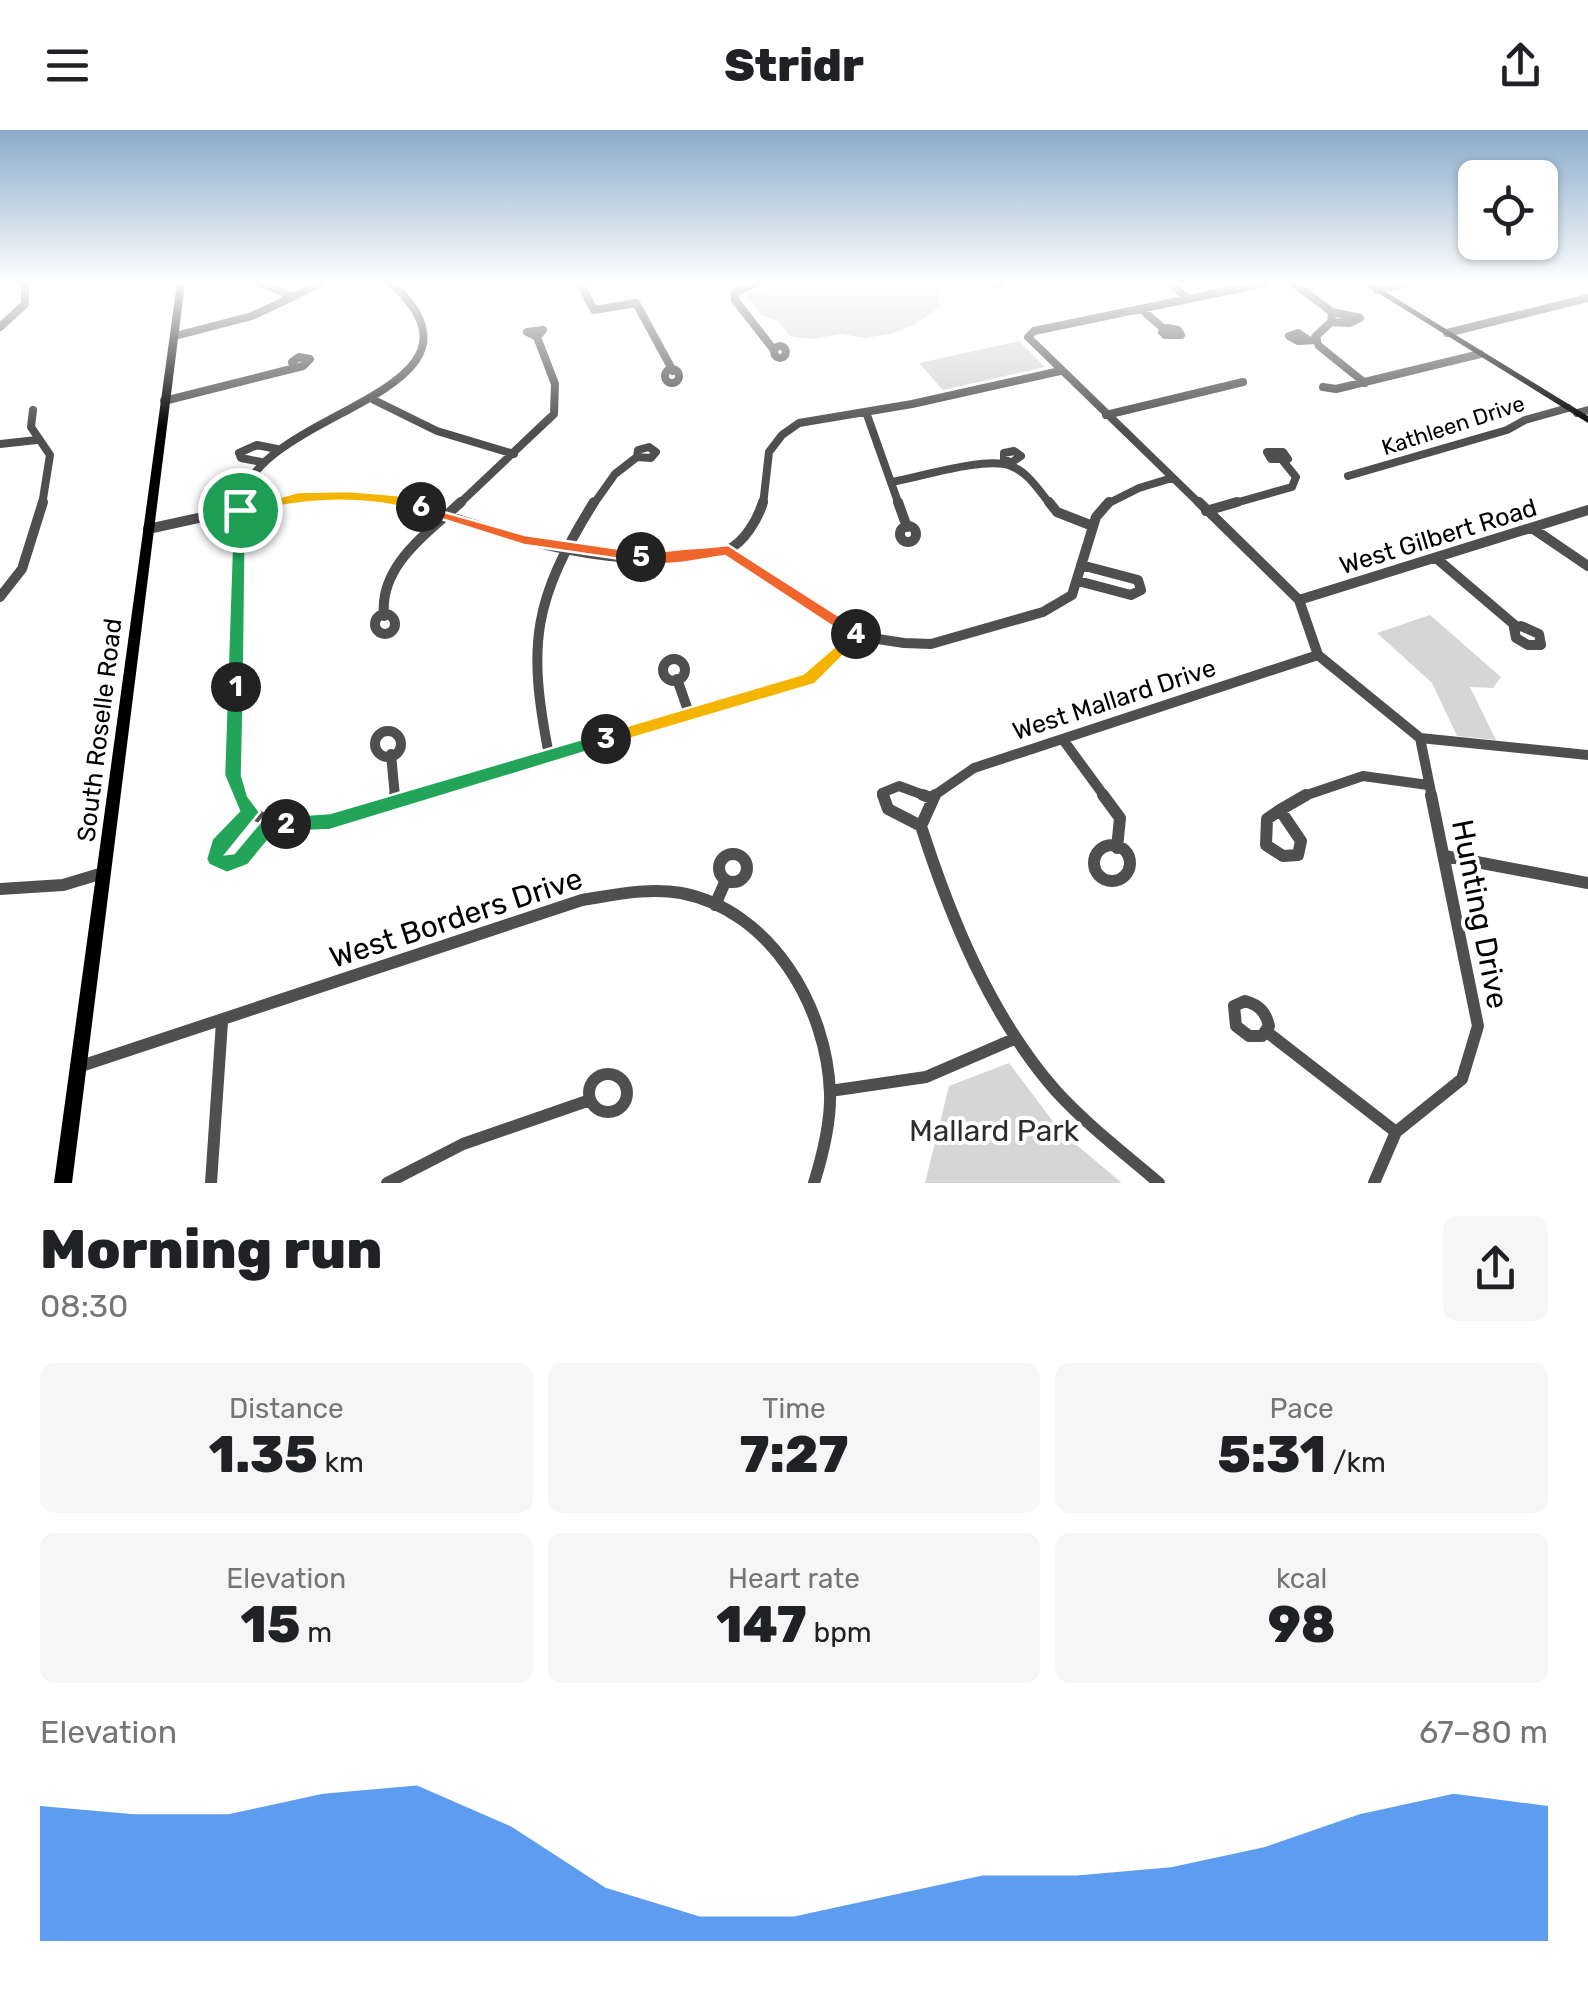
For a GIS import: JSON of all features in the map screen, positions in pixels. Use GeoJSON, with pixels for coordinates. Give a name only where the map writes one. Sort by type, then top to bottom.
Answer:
{"type":"FeatureCollection","features":[{"type":"Feature","properties":{"kind":"main road","name":"South Roselle Road"},"geometry":{"type":"LineString","coordinates":[[63,1183],[175,332]]}},
{"type":"Feature","properties":{"kind":"main road"},"geometry":{"type":"LineString","coordinates":[[1447,333],[1578,410],[1588,420]]}},
{"type":"Feature","properties":{"kind":"street"},"geometry":{"type":"LineString","coordinates":[[175,336],[190,332]]}},
{"type":"Feature","properties":{"kind":"street"},"geometry":{"type":"LineString","coordinates":[[423,332],[420,350],[400,379],[374,400],[277,448],[242,488],[233,775],[240,800],[255,814],[315,825],[396,804],[548,754],[809,679],[858,636]]}},
{"type":"Feature","properties":{"kind":"street"},"geometry":{"type":"LineString","coordinates":[[652,332],[673,371]]}},
{"type":"Feature","properties":{"kind":"street"},"geometry":{"type":"LineString","coordinates":[[760,332],[774,350]]}},
{"type":"Feature","properties":{"kind":"street"},"geometry":{"type":"LineString","coordinates":[[1041,332],[1028,335],[1060,371],[1300,600],[1318,655],[1420,738],[1588,755]]}},
{"type":"Feature","properties":{"kind":"street"},"geometry":{"type":"LineString","coordinates":[[1317,340],[1323,332]]}},
{"type":"Feature","properties":{"kind":"street"},"geometry":{"type":"LineString","coordinates":[[384,616],[382,597],[396,564],[554,414],[555,384],[537,337]]}},
{"type":"Feature","properties":{"kind":"street"},"geometry":{"type":"LineString","coordinates":[[1307,339],[1317,340],[1334,360],[1365,383]]}},
{"type":"Feature","properties":{"kind":"street"},"geometry":{"type":"LineString","coordinates":[[1322,388],[1365,383],[1480,354]]}},
{"type":"Feature","properties":{"kind":"street"},"geometry":{"type":"LineString","coordinates":[[164,400],[246,382],[294,366]]}},
{"type":"Feature","properties":{"kind":"street"},"geometry":{"type":"LineString","coordinates":[[148,530],[298,496],[348,495],[397,500],[524,540],[566,549],[632,557],[684,557],[728,550],[751,528],[763,506],[769,452],[782,435],[816,417],[866,412],[1060,371]]}},
{"type":"Feature","properties":{"kind":"street"},"geometry":{"type":"LineString","coordinates":[[1106,415],[1243,382]]}},
{"type":"Feature","properties":{"kind":"street"},"geometry":{"type":"LineString","coordinates":[[374,400],[437,431],[514,454]]}},
{"type":"Feature","properties":{"kind":"street"},"geometry":{"type":"LineString","coordinates":[[0,597],[14,585],[40,508],[50,455],[31,427],[33,410]]}},
{"type":"Feature","properties":{"kind":"street","name":"Kathleen Drive"},"geometry":{"type":"LineString","coordinates":[[1348,476],[1507,430],[1525,420],[1578,410]]}},
{"type":"Feature","properties":{"kind":"street"},"geometry":{"type":"LineString","coordinates":[[866,412],[906,527]]}},
{"type":"Feature","properties":{"kind":"street"},"geometry":{"type":"LineString","coordinates":[[0,444],[38,440]]}},
{"type":"Feature","properties":{"kind":"street"},"geometry":{"type":"LineString","coordinates":[[262,462],[240,458],[239,453],[257,446],[277,448]]}},
{"type":"Feature","properties":{"kind":"street"},"geometry":{"type":"LineString","coordinates":[[548,754],[534,681],[536,624],[546,586],[600,493],[627,461],[637,457]]}},
{"type":"Feature","properties":{"kind":"street"},"geometry":{"type":"LineString","coordinates":[[892,482],[992,462],[1010,463],[1026,475],[1058,512],[1090,525]]}},
{"type":"Feature","properties":{"kind":"street"},"geometry":{"type":"LineString","coordinates":[[1206,511],[1292,487],[1296,477],[1283,462]]}},
{"type":"Feature","properties":{"kind":"street"},"geometry":{"type":"LineString","coordinates":[[728,550],[858,636],[931,644],[1043,612],[1072,595],[1090,525],[1101,506],[1122,492],[1172,478]]}},
{"type":"Feature","properties":{"kind":"street","name":"West Gilbert Road"},"geometry":{"type":"LineString","coordinates":[[1300,600],[1588,510]]}},
{"type":"Feature","properties":{"kind":"street"},"geometry":{"type":"LineString","coordinates":[[1532,528],[1588,566]]}},
{"type":"Feature","properties":{"kind":"street"},"geometry":{"type":"LineString","coordinates":[[1436,558],[1517,627]]}},
{"type":"Feature","properties":{"kind":"street"},"geometry":{"type":"LineString","coordinates":[[1078,580],[1130,595],[1141,590],[1138,580],[1082,565]]}},
{"type":"Feature","properties":{"kind":"street","name":"West Mallard Drive"},"geometry":{"type":"LineString","coordinates":[[932,798],[974,768],[1318,655]]}},
{"type":"Feature","properties":{"kind":"street"},"geometry":{"type":"LineString","coordinates":[[678,678],[690,716]]}},
{"type":"Feature","properties":{"kind":"street","name":"Hunting Drive"},"geometry":{"type":"LineString","coordinates":[[1374,1183],[1396,1132],[1462,1079],[1478,1026],[1420,738]]}},
{"type":"Feature","properties":{"kind":"street"},"geometry":{"type":"LineString","coordinates":[[1064,741],[1120,818],[1118,848]]}},
{"type":"Feature","properties":{"kind":"street"},"geometry":{"type":"LineString","coordinates":[[391,754],[396,804]]}},
{"type":"Feature","properties":{"kind":"street"},"geometry":{"type":"LineString","coordinates":[[1279,809],[1346,780],[1367,776],[1428,785]]}},
{"type":"Feature","properties":{"kind":"street"},"geometry":{"type":"LineString","coordinates":[[921,826],[888,809],[882,794],[900,786],[932,798],[921,826],[933,866],[1014,1039],[1056,1092],[1159,1183]]}},
{"type":"Feature","properties":{"kind":"street"},"geometry":{"type":"LineString","coordinates":[[255,814],[219,845],[216,859],[220,863],[241,859],[273,820]]}},
{"type":"Feature","properties":{"kind":"street"},"geometry":{"type":"LineString","coordinates":[[1445,856],[1588,883]]}},
{"type":"Feature","properties":{"kind":"street"},"geometry":{"type":"LineString","coordinates":[[0,889],[64,884],[103,873]]}},
{"type":"Feature","properties":{"kind":"street"},"geometry":{"type":"LineString","coordinates":[[715,906],[726,880]]}},
{"type":"Feature","properties":{"kind":"street","name":"West Borders Drive"},"geometry":{"type":"LineString","coordinates":[[78,1068],[582,900],[641,890],[685,894],[756,928],[793,970],[819,1031],[830,1091],[822,1158],[814,1183]]}},
{"type":"Feature","properties":{"kind":"street"},"geometry":{"type":"LineString","coordinates":[[212,1183],[222,1022]]}},
{"type":"Feature","properties":{"kind":"street"},"geometry":{"type":"LineString","coordinates":[[1267,1032],[1396,1132]]}},
{"type":"Feature","properties":{"kind":"street"},"geometry":{"type":"LineString","coordinates":[[830,1091],[888,1088],[957,1069],[1014,1039]]}},
{"type":"Feature","properties":{"kind":"street"},"geometry":{"type":"LineString","coordinates":[[387,1183],[463,1144],[590,1100]]}},
{"type":"Feature","properties":{"kind":"green space"},"geometry":{"type":"Polygon","coordinates":[[[787,332],[895,332],[865,338],[842,334],[811,339],[787,332]]]}},
{"type":"Feature","properties":{"kind":"green space"},"geometry":{"type":"Polygon","coordinates":[[[1019,341],[1045,367],[943,390],[919,363],[1019,341]]]}},
{"type":"Feature","properties":{"kind":"green space"},"geometry":{"type":"Polygon","coordinates":[[[1430,615],[1501,677],[1493,688],[1470,687],[1496,740],[1457,736],[1432,683],[1377,633],[1430,615]]]}},
{"type":"Feature","properties":{"kind":"green space","name":"Mallard Park"},"geometry":{"type":"Polygon","coordinates":[[[1009,1063],[1061,1132],[1122,1183],[925,1183],[949,1086],[1009,1063]]]}},
{"type":"Feature","properties":{"kind":"route"},"geometry":{"type":"LineString","coordinates":[[348,495],[397,500],[524,540],[566,549],[632,557],[684,557],[728,550],[858,636],[809,679],[330,822],[301,825],[273,820],[241,859],[220,863],[216,859],[219,845],[250,812],[240,800],[233,775],[240,510],[298,496],[348,495]]}}]}
